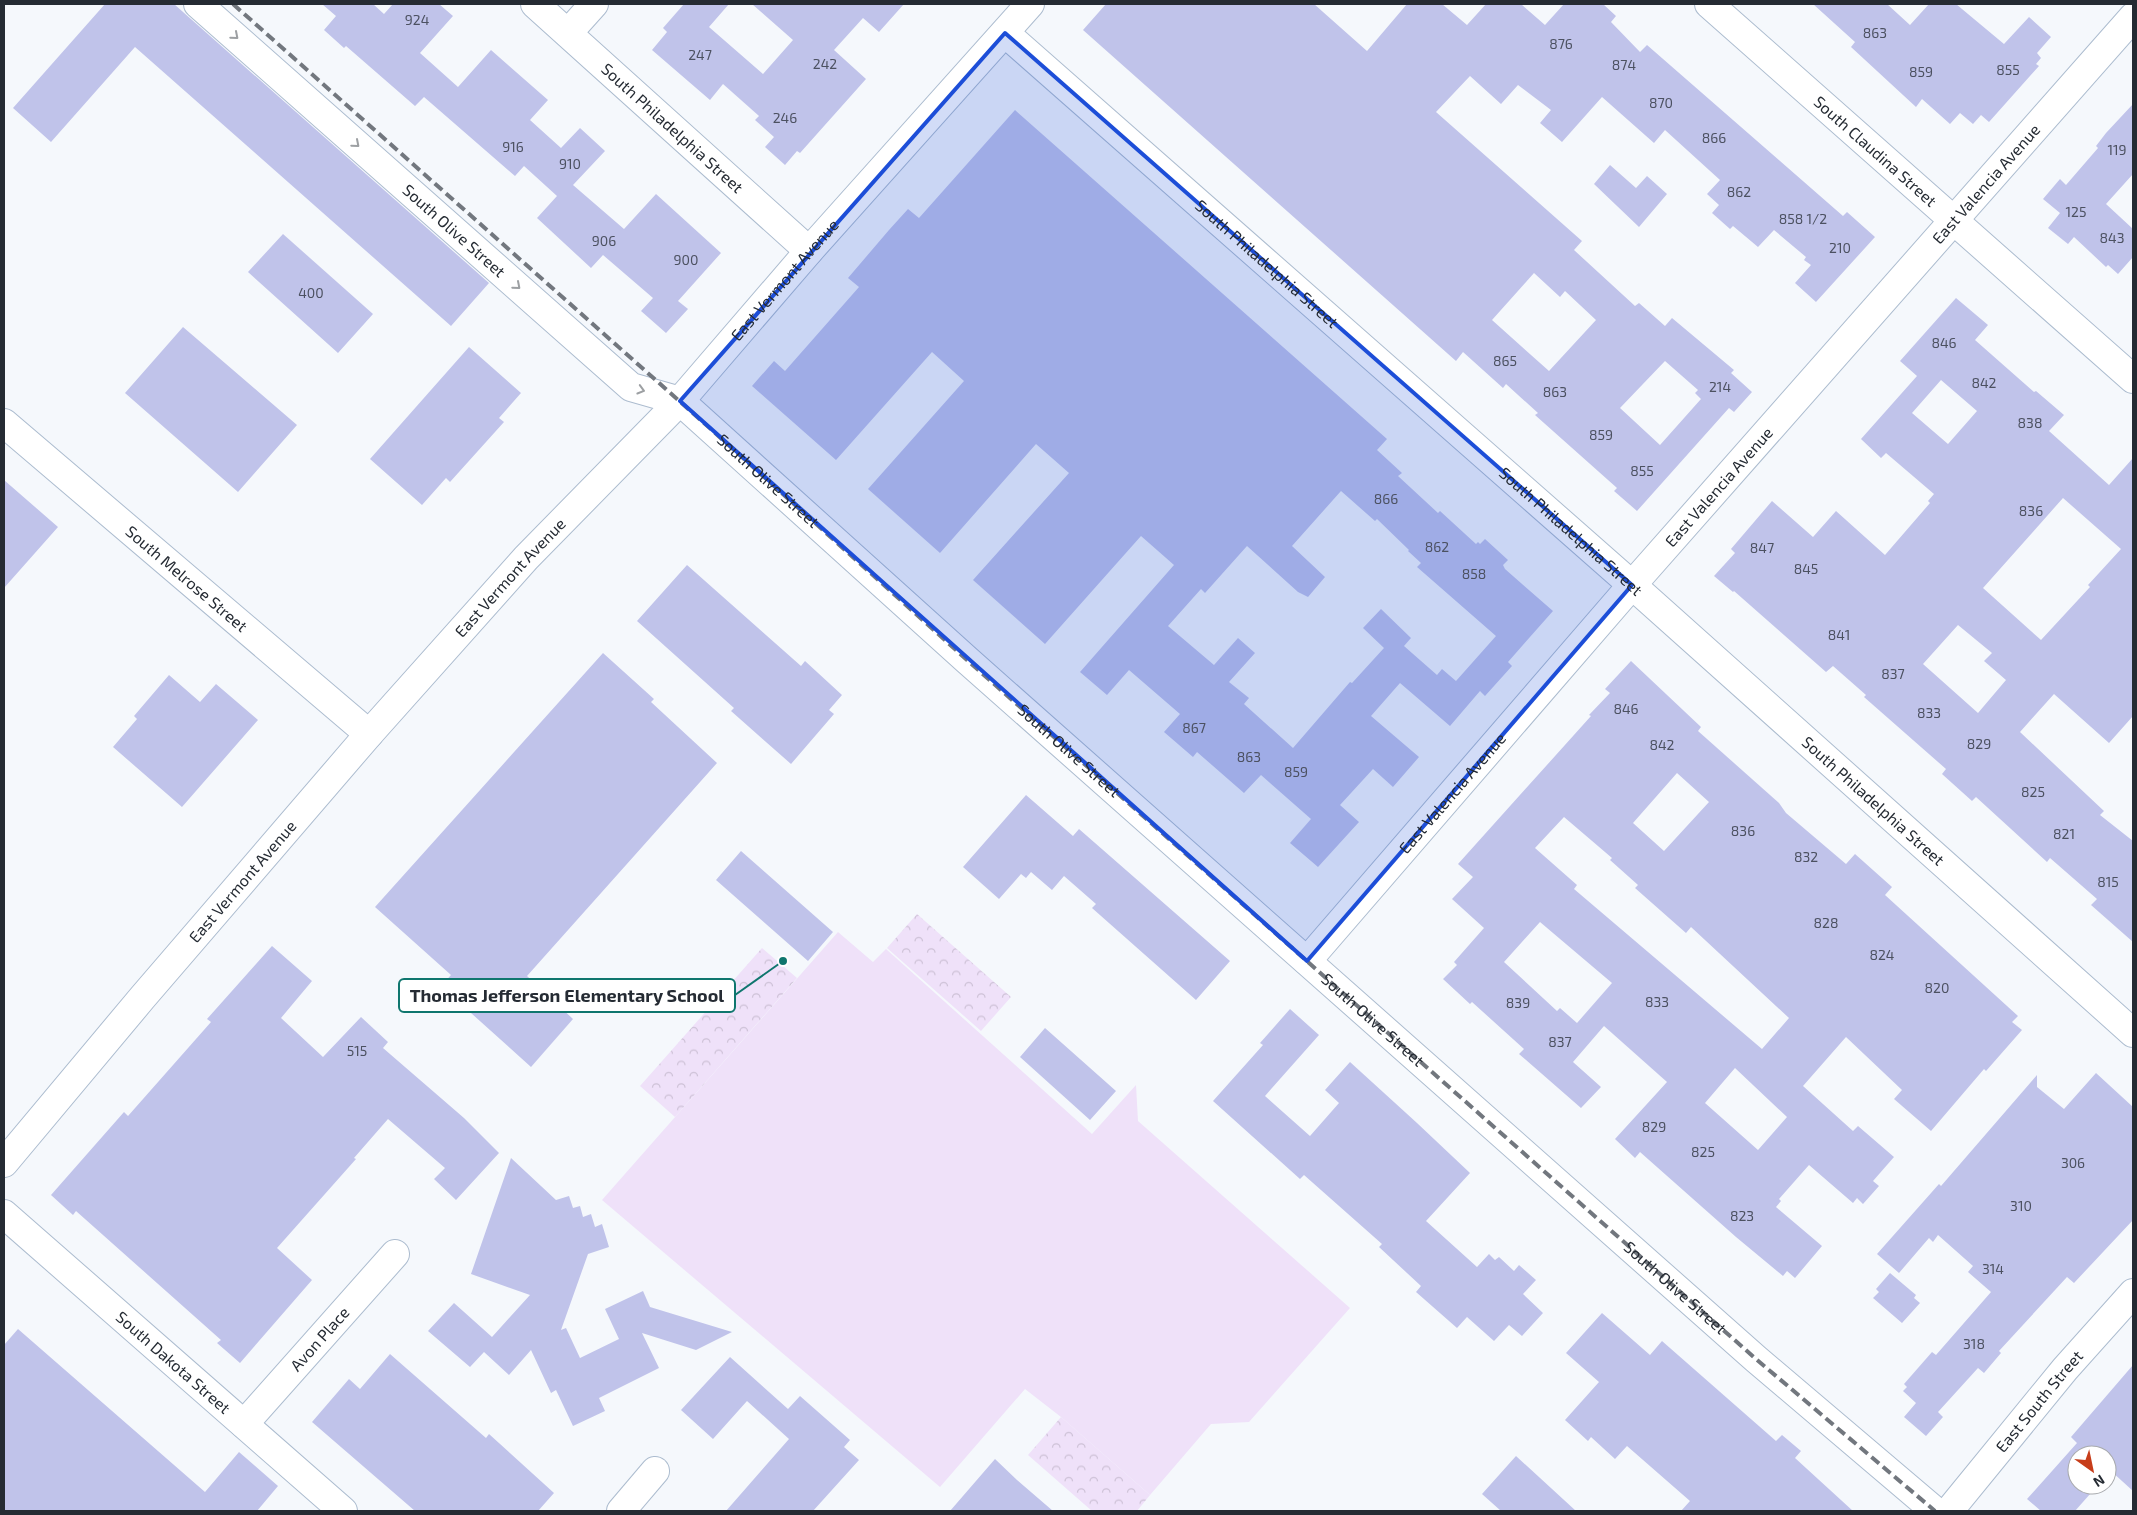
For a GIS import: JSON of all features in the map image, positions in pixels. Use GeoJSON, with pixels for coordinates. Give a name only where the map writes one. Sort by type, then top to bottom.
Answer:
{"type":"FeatureCollection","features":[{"type":"Feature","properties":{"kind":"street","name":"South Olive Street"},"geometry":{"type":"LineString","coordinates":[[198,4],[631,387],[680,401],[967,660],[1756,1359],[1935,1511]]}},
{"type":"Feature","properties":{"kind":"street","name":"South Philadelphia Street"},"geometry":{"type":"LineString","coordinates":[[535,4],[809,251]]}},
{"type":"Feature","properties":{"kind":"street"},"geometry":{"type":"LineString","coordinates":[[568,33],[594,4]]}},
{"type":"Feature","properties":{"kind":"street","name":"East Vermont Avenue"},"geometry":{"type":"LineString","coordinates":[[4,1163],[142,998],[369,734],[526,558],[680,401],[809,251],[1030,4]]}},
{"type":"Feature","properties":{"kind":"street","name":"South Claudina Street"},"geometry":{"type":"LineString","coordinates":[[1709,4],[2133,379]]}},
{"type":"Feature","properties":{"kind":"street","name":"East Valencia Avenue"},"geometry":{"type":"LineString","coordinates":[[1307,961],[1632,586],[2133,17]]}},
{"type":"Feature","properties":{"kind":"street","name":"South Philadelphia Street"},"geometry":{"type":"LineString","coordinates":[[1005,33],[1632,586],[2133,1033]]}},
{"type":"Feature","properties":{"kind":"street","name":"South Melrose Street"},"geometry":{"type":"LineString","coordinates":[[4,423],[369,734]]}},
{"type":"Feature","properties":{"kind":"street","name":"South Dakota Street"},"geometry":{"type":"LineString","coordinates":[[4,1214],[343,1511]]}},
{"type":"Feature","properties":{"kind":"street","name":"Avon Place"},"geometry":{"type":"LineString","coordinates":[[244,1424],[395,1254]]}},
{"type":"Feature","properties":{"kind":"street","name":"East South Street"},"geometry":{"type":"LineString","coordinates":[[1949,1511],[2065,1369],[2133,1293]]}},
{"type":"Feature","properties":{"kind":"street"},"geometry":{"type":"LineString","coordinates":[[621,1511],[655,1470]]}},
{"type":"Feature","properties":{"kind":"highlighted area"},"geometry":{"type":"Polygon","coordinates":[[[1005,33],[1632,585],[1307,961],[680,401],[1005,33]]]}},
{"type":"Feature","properties":{"kind":"green space"},"geometry":{"type":"Polygon","coordinates":[[[917,914],[1011,997],[981,1031],[887,948],[917,914]]]}},
{"type":"Feature","properties":{"kind":"green space"},"geometry":{"type":"Polygon","coordinates":[[[838,932],[873,962],[886,949],[1092,1134],[1136,1085],[1138,1121],[1350,1308],[1249,1422],[1211,1424],[1150,1495],[1061,1417],[1025,1389],[940,1487],[602,1200],[838,932]]]}},
{"type":"Feature","properties":{"kind":"green space"},"geometry":{"type":"Polygon","coordinates":[[[762,948],[797,978],[675,1117],[640,1086],[762,948]]]}},
{"type":"Feature","properties":{"kind":"green space"},"geometry":{"type":"Polygon","coordinates":[[[1061,1417],[1150,1495],[1137,1511],[1092,1511],[1028,1455],[1061,1417]]]}},
{"type":"Feature","properties":{"kind":"building"},"geometry":{"type":"Polygon","coordinates":[[[105,4],[174,4],[489,283],[451,326],[135,47],[51,142],[13,108],[105,4]]]}},
{"type":"Feature","properties":{"kind":"building"},"geometry":{"type":"Polygon","coordinates":[[[322,4],[373,4],[384,14],[393,4],[439,4],[453,16],[420,53],[458,87],[491,50],[548,100],[530,120],[561,148],[580,128],[605,151],[573,185],[624,229],[656,194],[721,253],[678,301],[688,309],[666,333],[641,311],[653,298],[603,255],[591,268],[537,218],[557,196],[524,166],[515,176],[424,97],[415,106],[346,46],[344,48],[324,30],[336,16],[322,4]]]}},
{"type":"Feature","properties":{"kind":"building"},"geometry":{"type":"Polygon","coordinates":[[[684,4],[729,4],[709,27],[763,74],[793,40],[752,4],[904,4],[879,32],[863,18],[834,50],[866,79],[800,153],[797,151],[785,165],[765,147],[774,137],[755,120],[759,116],[723,84],[710,100],[652,50],[667,32],[663,28],[684,4]]]}},
{"type":"Feature","properties":{"kind":"building"},"geometry":{"type":"Polygon","coordinates":[[[1106,4],[1314,4],[1367,51],[1407,4],[1442,4],[1467,25],[1486,4],[1521,4],[1545,25],[1564,4],[1603,4],[1616,16],[1611,22],[1640,52],[1647,45],[1843,216],[1847,212],[1875,237],[1816,302],[1795,283],[1811,265],[1804,260],[1806,257],[1774,230],[1758,247],[1733,226],[1730,229],[1712,213],[1719,205],[1707,194],[1720,180],[1665,130],[1654,143],[1602,97],[1562,142],[1540,123],[1551,110],[1518,85],[1501,104],[1470,76],[1436,112],[1582,241],[1574,250],[1635,306],[1639,303],[1665,326],[1672,318],[1734,370],[1731,373],[1752,392],[1734,412],[1729,408],[1637,511],[1614,491],[1617,488],[1535,415],[1538,413],[1506,384],[1503,388],[1463,352],[1456,361],[1083,30],[1106,4]],[[1534,273],[1492,320],[1549,371],[1596,320],[1565,291],[1560,297],[1534,273]],[[1665,361],[1620,408],[1660,445],[1701,399],[1695,393],[1698,390],[1665,361]]]}},
{"type":"Feature","properties":{"kind":"building"},"geometry":{"type":"Polygon","coordinates":[[[1813,4],[1887,4],[1910,25],[1929,4],[1956,4],[2004,44],[2029,17],[2051,37],[2037,53],[2041,58],[2036,64],[2039,66],[1989,122],[1981,115],[1973,124],[1960,113],[1950,124],[1922,99],[1916,107],[1851,47],[1855,42],[1813,4]]]}},
{"type":"Feature","properties":{"kind":"building"},"geometry":{"type":"Polygon","coordinates":[[[2133,104],[2133,174],[2106,204],[2133,229],[2133,257],[2118,274],[2108,265],[2106,267],[2074,237],[2068,244],[2048,228],[2060,213],[2043,199],[2060,179],[2066,185],[2098,148],[2096,146],[2106,133],[2133,104]]]}},
{"type":"Feature","properties":{"kind":"building"},"geometry":{"type":"Polygon","coordinates":[[[1015,110],[1387,439],[1377,450],[1402,473],[1398,476],[1438,513],[1440,511],[1476,544],[1478,542],[1480,544],[1485,539],[1508,560],[1503,565],[1505,569],[1553,611],[1508,662],[1512,666],[1485,696],[1480,691],[1450,726],[1400,683],[1371,716],[1419,757],[1393,787],[1373,769],[1340,805],[1359,822],[1318,867],[1290,843],[1311,819],[1261,775],[1244,793],[1197,752],[1193,757],[1164,732],[1180,714],[1129,670],[1107,695],[1080,672],[1174,565],[1141,536],[1045,644],[973,580],[1069,473],[1036,444],[940,553],[868,489],[964,381],[932,352],[836,460],[752,386],[774,361],[785,371],[859,287],[848,278],[908,209],[919,218],[1015,110]],[[1341,491],[1292,546],[1325,577],[1308,597],[1298,592],[1247,546],[1205,593],[1201,589],[1168,626],[1214,665],[1238,638],[1255,653],[1229,682],[1249,698],[1244,704],[1293,748],[1350,682],[1352,683],[1384,648],[1363,628],[1381,609],[1411,638],[1404,646],[1437,675],[1442,669],[1456,681],[1496,636],[1417,567],[1421,563],[1377,519],[1375,521],[1341,491]]]}},
{"type":"Feature","properties":{"kind":"building"},"geometry":{"type":"Polygon","coordinates":[[[1610,165],[1636,188],[1647,176],[1667,194],[1639,227],[1594,184],[1610,165]]]}},
{"type":"Feature","properties":{"kind":"building"},"geometry":{"type":"Polygon","coordinates":[[[283,234],[373,314],[338,353],[248,272],[283,234]]]}},
{"type":"Feature","properties":{"kind":"building"},"geometry":{"type":"Polygon","coordinates":[[[1956,298],[1988,325],[1975,340],[2034,392],[2036,391],[2064,415],[2049,431],[2109,485],[2133,458],[2133,716],[2109,743],[2054,694],[2020,732],[2104,811],[2100,815],[2133,841],[2133,942],[2091,905],[2097,899],[2050,858],[2047,862],[1976,797],[1972,801],[1942,774],[1946,769],[1864,697],[1866,695],[1833,666],[1826,672],[1734,591],[1714,576],[1735,553],[1731,549],[1772,501],[1813,537],[1836,511],[1885,555],[1930,503],[1928,501],[1934,494],[1886,453],[1881,458],[1861,439],[1917,376],[1900,361],[1956,298]],[[1941,380],[1912,413],[1948,444],[1977,411],[1941,380]],[[2063,498],[1983,588],[2041,640],[2090,587],[2088,585],[2121,549],[2063,498]],[[1958,625],[1923,664],[1978,713],[2006,680],[1984,661],[1992,653],[1958,625]]]}},
{"type":"Feature","properties":{"kind":"building"},"geometry":{"type":"Polygon","coordinates":[[[183,327],[297,425],[238,492],[125,393],[183,327]]]}},
{"type":"Feature","properties":{"kind":"building"},"geometry":{"type":"Polygon","coordinates":[[[469,347],[521,393],[499,418],[504,422],[450,482],[446,478],[422,505],[370,459],[469,347]]]}},
{"type":"Feature","properties":{"kind":"building"},"geometry":{"type":"Polygon","coordinates":[[[4,480],[58,527],[4,588],[4,480]]]}},
{"type":"Feature","properties":{"kind":"building"},"geometry":{"type":"Polygon","coordinates":[[[687,565],[801,666],[805,661],[842,695],[829,710],[834,714],[791,764],[731,711],[734,708],[637,621],[687,565]]]}},
{"type":"Feature","properties":{"kind":"building"},"geometry":{"type":"Polygon","coordinates":[[[603,653],[654,699],[651,702],[717,763],[527,976],[573,1019],[531,1067],[441,986],[451,975],[375,907],[603,653]]]}},
{"type":"Feature","properties":{"kind":"building"},"geometry":{"type":"Polygon","coordinates":[[[1631,661],[1701,727],[1698,731],[1779,803],[1786,813],[1846,864],[1855,854],[1892,887],[1885,895],[2018,1016],[2012,1022],[2022,1030],[1986,1071],[1984,1069],[1931,1131],[1894,1099],[1902,1090],[1846,1037],[1803,1086],[1853,1131],[1858,1126],[1894,1157],[1873,1181],[1879,1186],[1863,1204],[1857,1198],[1853,1203],[1809,1165],[1779,1199],[1781,1201],[1776,1207],[1822,1246],[1795,1278],[1787,1271],[1783,1276],[1640,1152],[1635,1158],[1615,1139],[1667,1082],[1604,1026],[1573,1062],[1601,1087],[1581,1108],[1519,1054],[1524,1049],[1472,1002],[1470,1004],[1443,979],[1457,965],[1454,962],[1484,928],[1452,899],[1473,877],[1458,864],[1591,716],[1589,715],[1610,693],[1605,689],[1631,661]],[[1677,773],[1633,823],[1664,851],[1709,802],[1677,773]],[[1564,817],[1535,848],[1577,885],[1574,889],[1762,1049],[1789,1018],[1691,927],[1686,933],[1635,888],[1638,885],[1610,860],[1612,858],[1564,817]],[[1540,922],[1504,962],[1557,1011],[1560,1008],[1577,1023],[1612,983],[1540,922]],[[1735,1068],[1705,1103],[1758,1150],[1787,1117],[1735,1068]]]}},
{"type":"Feature","properties":{"kind":"building"},"geometry":{"type":"Polygon","coordinates":[[[169,675],[200,702],[216,684],[258,720],[182,807],[113,747],[137,719],[134,716],[169,675]]]}},
{"type":"Feature","properties":{"kind":"building"},"geometry":{"type":"Polygon","coordinates":[[[1026,795],[1073,836],[1079,829],[1230,961],[1196,1000],[1092,908],[1096,904],[1064,876],[1052,890],[1031,872],[1026,878],[1021,874],[999,899],[963,867],[1026,795]]]}},
{"type":"Feature","properties":{"kind":"building"},"geometry":{"type":"Polygon","coordinates":[[[741,851],[833,932],[808,961],[716,880],[741,851]]]}},
{"type":"Feature","properties":{"kind":"building"},"geometry":{"type":"Polygon","coordinates":[[[272,946],[312,981],[281,1018],[323,1057],[361,1017],[388,1042],[383,1048],[464,1118],[499,1153],[456,1200],[434,1179],[445,1168],[388,1119],[354,1158],[356,1159],[277,1248],[312,1280],[240,1363],[217,1343],[221,1340],[76,1211],[73,1215],[51,1195],[124,1112],[128,1116],[211,1022],[207,1019],[272,946]]]}},
{"type":"Feature","properties":{"kind":"building"},"geometry":{"type":"Polygon","coordinates":[[[1290,1009],[1319,1035],[1265,1096],[1310,1136],[1339,1103],[1325,1090],[1350,1062],[1417,1123],[1470,1173],[1426,1221],[1477,1267],[1489,1254],[1495,1260],[1499,1257],[1514,1271],[1519,1265],[1536,1280],[1523,1294],[1543,1313],[1522,1336],[1509,1325],[1494,1341],[1467,1317],[1457,1328],[1416,1292],[1421,1286],[1379,1247],[1382,1244],[1304,1175],[1300,1179],[1213,1101],[1263,1045],[1260,1043],[1290,1009]]]}},
{"type":"Feature","properties":{"kind":"building"},"geometry":{"type":"Polygon","coordinates":[[[1045,1028],[1116,1091],[1090,1120],[1020,1057],[1045,1028]]]}},
{"type":"Feature","properties":{"kind":"building"},"geometry":{"type":"Polygon","coordinates":[[[2096,1073],[2133,1107],[2133,1220],[2074,1283],[2067,1277],[1999,1351],[2001,1353],[1984,1373],[1978,1368],[1938,1412],[1943,1417],[1926,1436],[1904,1417],[1916,1403],[1903,1391],[1907,1387],[1904,1384],[1932,1352],[1936,1355],[1991,1292],[1968,1272],[1973,1266],[1938,1235],[1933,1242],[1929,1238],[1899,1273],[1877,1254],[1939,1184],[1941,1186],[2037,1075],[2037,1087],[2064,1109],[2096,1073]]]}},
{"type":"Feature","properties":{"kind":"building"},"geometry":{"type":"Polygon","coordinates":[[[511,1158],[556,1200],[569,1196],[573,1208],[580,1206],[583,1217],[591,1214],[595,1227],[602,1224],[609,1247],[588,1254],[561,1330],[566,1328],[580,1358],[619,1339],[605,1309],[643,1291],[650,1307],[732,1332],[696,1350],[642,1333],[659,1368],[599,1398],[605,1411],[573,1426],[556,1390],[551,1393],[531,1350],[509,1375],[484,1352],[470,1367],[428,1331],[454,1303],[492,1337],[530,1295],[471,1274],[511,1158]]]}},
{"type":"Feature","properties":{"kind":"building"},"geometry":{"type":"Polygon","coordinates":[[[1890,1273],[1916,1295],[1914,1298],[1920,1303],[1902,1323],[1873,1298],[1879,1292],[1876,1289],[1890,1273]]]}},
{"type":"Feature","properties":{"kind":"building"},"geometry":{"type":"Polygon","coordinates":[[[1602,1313],[1650,1355],[1662,1341],[1776,1441],[1782,1435],[1801,1451],[1795,1458],[1853,1511],[1681,1511],[1690,1501],[1627,1446],[1615,1459],[1591,1437],[1588,1441],[1565,1420],[1599,1382],[1566,1353],[1602,1313]]]}},
{"type":"Feature","properties":{"kind":"building"},"geometry":{"type":"Polygon","coordinates":[[[18,1329],[205,1492],[239,1452],[278,1486],[257,1511],[4,1511],[4,1345],[18,1329]]]}},
{"type":"Feature","properties":{"kind":"building"},"geometry":{"type":"Polygon","coordinates":[[[390,1354],[486,1438],[489,1434],[554,1493],[538,1511],[415,1511],[312,1422],[349,1379],[360,1389],[390,1354]]]}},
{"type":"Feature","properties":{"kind":"building"},"geometry":{"type":"Polygon","coordinates":[[[730,1357],[788,1409],[800,1396],[850,1440],[844,1447],[859,1460],[813,1511],[726,1511],[789,1439],[747,1401],[713,1439],[681,1410],[730,1357]]]}},
{"type":"Feature","properties":{"kind":"building"},"geometry":{"type":"Polygon","coordinates":[[[2133,1365],[2133,1491],[2117,1476],[2117,1445],[2075,1445],[2077,1443],[2071,1437],[2133,1365]]]}},
{"type":"Feature","properties":{"kind":"building"},"geometry":{"type":"Polygon","coordinates":[[[2067,1454],[2067,1495],[2089,1495],[2075,1511],[2041,1511],[2027,1499],[2067,1454]]]}},
{"type":"Feature","properties":{"kind":"building"},"geometry":{"type":"Polygon","coordinates":[[[1516,1456],[1576,1511],[1501,1511],[1482,1494],[1516,1456]]]}},
{"type":"Feature","properties":{"kind":"building"},"geometry":{"type":"Polygon","coordinates":[[[995,1459],[1017,1480],[1053,1511],[950,1511],[995,1459]]]}},
{"type":"Feature","properties":{"kind":"railway"},"geometry":{"type":"LineString","coordinates":[[233,4],[967,660],[1756,1359],[1935,1511]]}},
{"type":"Feature","properties":{"kind":"place","name":"Thomas Jefferson Elementary School"},"geometry":{"type":"Point","coordinates":[783,961]}}]}
